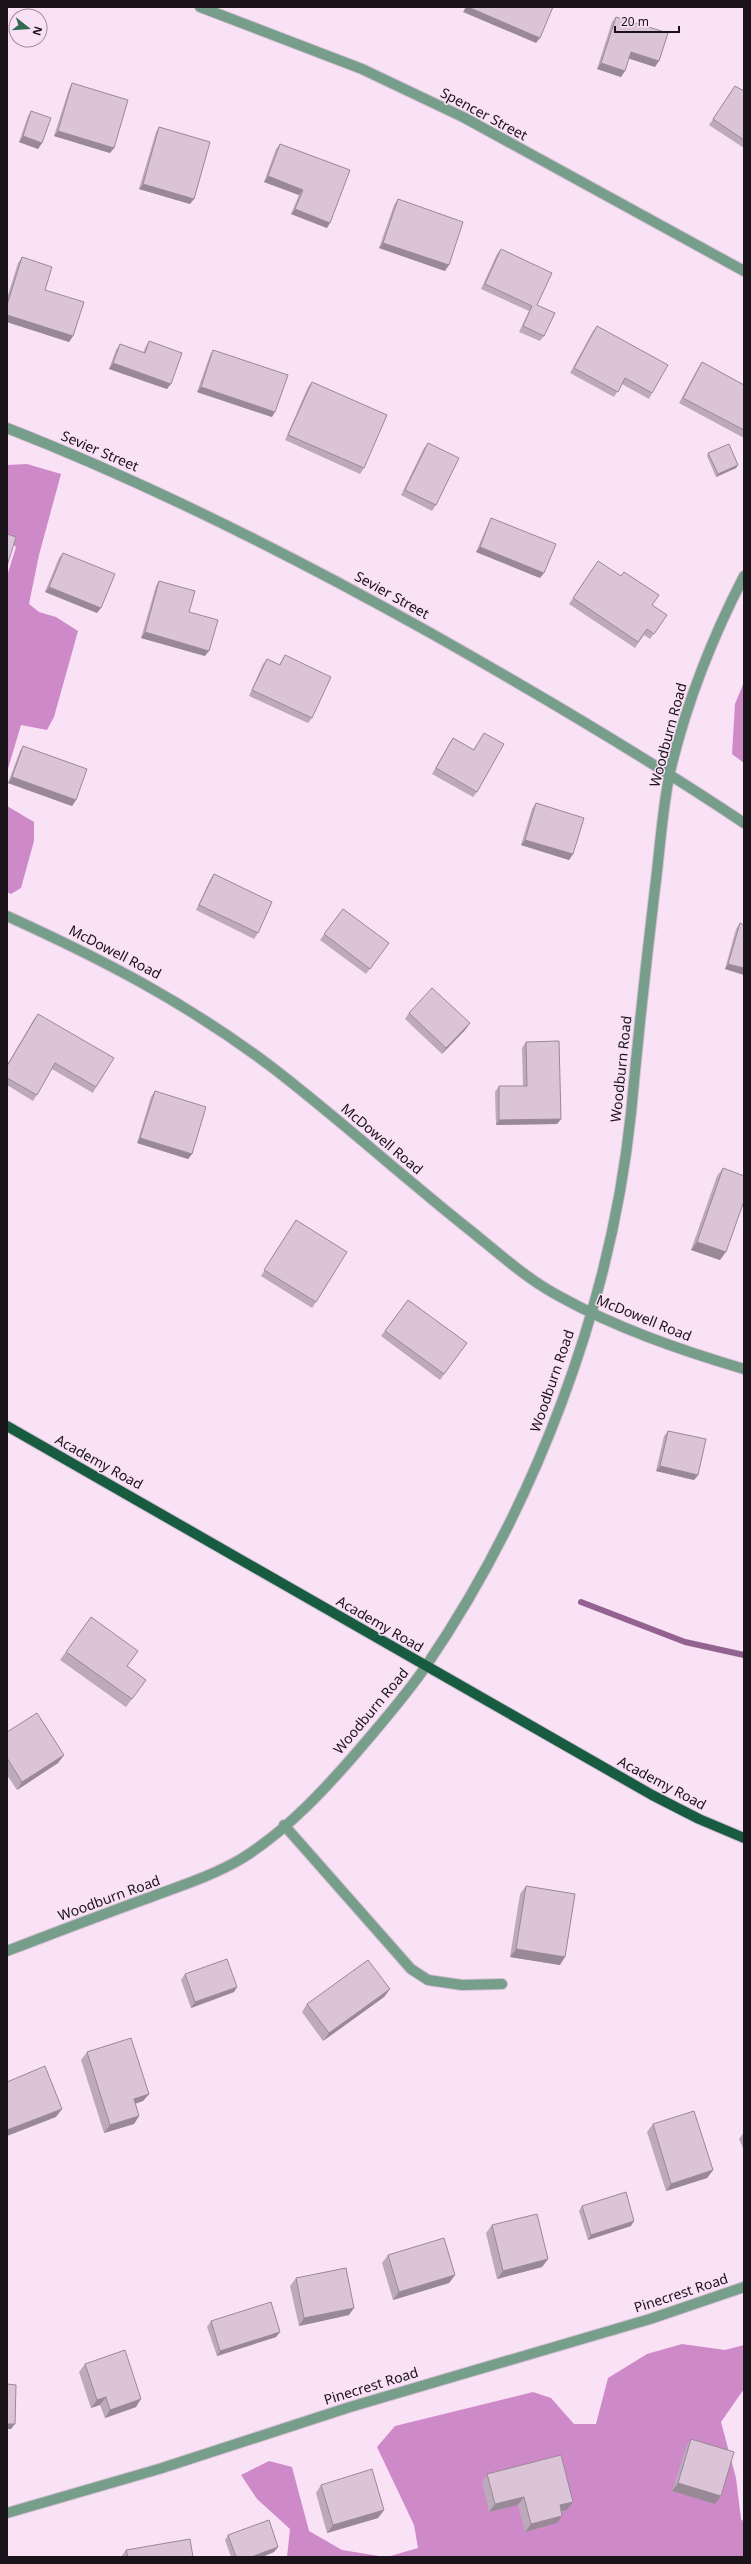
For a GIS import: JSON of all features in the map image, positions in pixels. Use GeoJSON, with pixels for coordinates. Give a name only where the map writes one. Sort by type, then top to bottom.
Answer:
{"type":"FeatureCollection","features":[{"type":"Feature","properties":{"kind":"main road","name":"Academy Road"},"geometry":{"type":"LineString","coordinates":[[7,1426],[652,1796],[699,1819],[744,1838]]}},
{"type":"Feature","properties":{"kind":"street","name":"Spencer Street"},"geometry":{"type":"LineString","coordinates":[[200,7],[362,69],[463,117],[744,271]]}},
{"type":"Feature","properties":{"kind":"street","name":"Sevier Street"},"geometry":{"type":"LineString","coordinates":[[7,428],[93,462],[311,566],[547,698],[670,774],[744,823]]}},
{"type":"Feature","properties":{"kind":"street","name":"Woodburn Road"},"geometry":{"type":"LineString","coordinates":[[7,1951],[204,1877],[240,1859],[284,1825],[309,1803],[350,1759],[426,1667],[469,1597],[506,1527],[539,1459],[561,1403],[590,1312],[613,1229],[626,1153],[670,774],[698,679],[724,616],[744,576]]}},
{"type":"Feature","properties":{"kind":"street","name":"McDowell Road"},"geometry":{"type":"LineString","coordinates":[[7,916],[73,946],[193,1011],[271,1067],[339,1120],[517,1268],[555,1295],[638,1335],[744,1370]]}},
{"type":"Feature","properties":{"kind":"street"},"geometry":{"type":"LineString","coordinates":[[284,1825],[412,1969],[428,1980],[462,1985],[502,1984]]}},
{"type":"Feature","properties":{"kind":"street","name":"Pinecrest Road"},"geometry":{"type":"LineString","coordinates":[[7,2513],[159,2469],[357,2405],[650,2319],[744,2287]]}},
{"type":"Feature","properties":{"kind":"shaded area"},"geometry":{"type":"Polygon","coordinates":[[[27,464],[61,474],[39,555],[29,604],[39,612],[56,617],[78,631],[54,717],[47,730],[21,725],[7,772],[7,576],[16,547],[7,540],[7,465],[27,464]]]}},
{"type":"Feature","properties":{"kind":"shaded area"},"geometry":{"type":"Polygon","coordinates":[[[744,682],[744,763],[732,754],[735,704],[744,682]]]}},
{"type":"Feature","properties":{"kind":"shaded area"},"geometry":{"type":"Polygon","coordinates":[[[7,806],[34,822],[34,841],[21,888],[11,894],[7,892],[7,806]]]}},
{"type":"Feature","properties":{"kind":"shaded area"},"geometry":{"type":"Polygon","coordinates":[[[682,2344],[725,2350],[744,2345],[744,2389],[721,2422],[736,2478],[741,2519],[744,2522],[744,2557],[387,2557],[418,2548],[414,2525],[377,2447],[395,2426],[533,2392],[551,2398],[574,2424],[596,2424],[608,2378],[647,2354],[682,2344]]]}},
{"type":"Feature","properties":{"kind":"shaded area"},"geometry":{"type":"Polygon","coordinates":[[[269,2461],[292,2467],[309,2531],[342,2550],[385,2557],[287,2557],[290,2529],[257,2499],[241,2475],[269,2461]]]}},
{"type":"Feature","properties":{"kind":"building"},"geometry":{"type":"Polygon","coordinates":[[[468,7],[553,7],[540,38],[468,7]]]}},
{"type":"Feature","properties":{"kind":"building"},"geometry":{"type":"Polygon","coordinates":[[[616,17],[668,33],[659,61],[631,52],[625,71],[601,63],[616,17]]]}},
{"type":"Feature","properties":{"kind":"building"},"geometry":{"type":"Polygon","coordinates":[[[72,83],[128,100],[114,148],[58,131],[72,83]]]}},
{"type":"Feature","properties":{"kind":"building"},"geometry":{"type":"Polygon","coordinates":[[[735,86],[744,91],[744,140],[713,119],[735,86]]]}},
{"type":"Feature","properties":{"kind":"building"},"geometry":{"type":"Polygon","coordinates":[[[31,111],[51,118],[42,143],[23,136],[31,111]]]}},
{"type":"Feature","properties":{"kind":"building"},"geometry":{"type":"Polygon","coordinates":[[[159,127],[210,142],[194,199],[143,184],[159,127]]]}},
{"type":"Feature","properties":{"kind":"building"},"geometry":{"type":"Polygon","coordinates":[[[280,144],[350,170],[330,223],[295,209],[303,190],[268,176],[280,144]]]}},
{"type":"Feature","properties":{"kind":"building"},"geometry":{"type":"Polygon","coordinates":[[[398,199],[463,222],[449,265],[383,243],[398,199]]]}},
{"type":"Feature","properties":{"kind":"building"},"geometry":{"type":"Polygon","coordinates":[[[501,249],[552,273],[537,305],[555,313],[544,336],[523,326],[532,306],[485,284],[501,249]]]}},
{"type":"Feature","properties":{"kind":"building"},"geometry":{"type":"Polygon","coordinates":[[[22,257],[52,267],[45,290],[84,302],[73,336],[7,315],[7,305],[22,257]]]}},
{"type":"Feature","properties":{"kind":"building"},"geometry":{"type":"Polygon","coordinates":[[[597,326],[668,365],[652,393],[625,378],[618,392],[574,368],[597,326]]]}},
{"type":"Feature","properties":{"kind":"building"},"geometry":{"type":"Polygon","coordinates":[[[149,341],[182,353],[171,384],[113,363],[120,344],[145,353],[149,341]]]}},
{"type":"Feature","properties":{"kind":"building"},"geometry":{"type":"Polygon","coordinates":[[[213,350],[288,375],[275,412],[201,387],[213,350]]]}},
{"type":"Feature","properties":{"kind":"building"},"geometry":{"type":"Polygon","coordinates":[[[702,362],[744,385],[744,430],[683,398],[702,362]]]}},
{"type":"Feature","properties":{"kind":"building"},"geometry":{"type":"Polygon","coordinates":[[[312,382],[387,415],[364,468],[288,435],[312,382]]]}},
{"type":"Feature","properties":{"kind":"building"},"geometry":{"type":"Polygon","coordinates":[[[428,443],[459,458],[436,505],[405,490],[428,443]]]}},
{"type":"Feature","properties":{"kind":"building"},"geometry":{"type":"Polygon","coordinates":[[[729,444],[738,465],[718,474],[708,453],[729,444]]]}},
{"type":"Feature","properties":{"kind":"building"},"geometry":{"type":"Polygon","coordinates":[[[491,518],[556,544],[544,573],[480,547],[491,518]]]}},
{"type":"Feature","properties":{"kind":"building"},"geometry":{"type":"Polygon","coordinates":[[[7,534],[16,537],[7,566],[7,534]]]}},
{"type":"Feature","properties":{"kind":"building"},"geometry":{"type":"Polygon","coordinates":[[[63,553],[115,574],[101,608],[49,587],[63,553]]]}},
{"type":"Feature","properties":{"kind":"building"},"geometry":{"type":"Polygon","coordinates":[[[598,561],[621,576],[624,572],[659,595],[652,605],[667,615],[654,634],[647,629],[638,642],[573,598],[598,561]]]}},
{"type":"Feature","properties":{"kind":"building"},"geometry":{"type":"Polygon","coordinates":[[[159,581],[195,591],[189,612],[218,620],[209,651],[145,632],[159,581]]]}},
{"type":"Feature","properties":{"kind":"building"},"geometry":{"type":"Polygon","coordinates":[[[285,655],[331,677],[312,718],[252,690],[267,659],[280,665],[285,655]]]}},
{"type":"Feature","properties":{"kind":"building"},"geometry":{"type":"Polygon","coordinates":[[[484,733],[504,744],[477,792],[436,768],[453,738],[474,750],[484,733]]]}},
{"type":"Feature","properties":{"kind":"building"},"geometry":{"type":"Polygon","coordinates":[[[23,746],[87,769],[76,800],[12,777],[23,746]]]}},
{"type":"Feature","properties":{"kind":"building"},"geometry":{"type":"Polygon","coordinates":[[[536,803],[584,818],[573,854],[525,840],[536,803]]]}},
{"type":"Feature","properties":{"kind":"building"},"geometry":{"type":"Polygon","coordinates":[[[214,874],[272,902],[258,933],[199,905],[214,874]]]}},
{"type":"Feature","properties":{"kind":"building"},"geometry":{"type":"Polygon","coordinates":[[[343,909],[389,943],[370,969],[324,934],[343,909]]]}},
{"type":"Feature","properties":{"kind":"building"},"geometry":{"type":"Polygon","coordinates":[[[740,923],[744,925],[744,968],[728,964],[740,923]]]}},
{"type":"Feature","properties":{"kind":"building"},"geometry":{"type":"Polygon","coordinates":[[[432,988],[470,1023],[446,1048],[409,1013],[432,988]]]}},
{"type":"Feature","properties":{"kind":"building"},"geometry":{"type":"Polygon","coordinates":[[[38,1014],[114,1058],[96,1087],[55,1063],[37,1095],[7,1078],[7,1066],[38,1014]]]}},
{"type":"Feature","properties":{"kind":"building"},"geometry":{"type":"Polygon","coordinates":[[[559,1041],[561,1119],[499,1120],[499,1086],[527,1086],[526,1042],[559,1041]]]}},
{"type":"Feature","properties":{"kind":"building"},"geometry":{"type":"Polygon","coordinates":[[[155,1091],[206,1107],[192,1154],[140,1138],[155,1091]]]}},
{"type":"Feature","properties":{"kind":"building"},"geometry":{"type":"Polygon","coordinates":[[[723,1168],[744,1176],[744,1201],[726,1252],[697,1242],[723,1168]]]}},
{"type":"Feature","properties":{"kind":"building"},"geometry":{"type":"Polygon","coordinates":[[[296,1220],[347,1252],[316,1302],[264,1270],[296,1220]]]}},
{"type":"Feature","properties":{"kind":"building"},"geometry":{"type":"Polygon","coordinates":[[[408,1300],[467,1343],[444,1374],[385,1331],[408,1300]]]}},
{"type":"Feature","properties":{"kind":"building"},"geometry":{"type":"Polygon","coordinates":[[[668,1431],[706,1439],[698,1475],[660,1466],[668,1431]]]}},
{"type":"Feature","properties":{"kind":"building"},"geometry":{"type":"Polygon","coordinates":[[[91,1617],[138,1651],[127,1666],[146,1680],[132,1699],[66,1652],[91,1617]]]}},
{"type":"Feature","properties":{"kind":"building"},"geometry":{"type":"Polygon","coordinates":[[[37,1713],[64,1755],[22,1782],[7,1758],[7,1732],[37,1713]]]}},
{"type":"Feature","properties":{"kind":"building"},"geometry":{"type":"Polygon","coordinates":[[[526,1886],[575,1894],[565,1957],[516,1949],[526,1886]]]}},
{"type":"Feature","properties":{"kind":"building"},"geometry":{"type":"Polygon","coordinates":[[[227,1959],[237,1987],[195,2002],[185,1974],[227,1959]]]}},
{"type":"Feature","properties":{"kind":"building"},"geometry":{"type":"Polygon","coordinates":[[[368,1960],[390,1989],[329,2033],[307,2004],[368,1960]]]}},
{"type":"Feature","properties":{"kind":"building"},"geometry":{"type":"Polygon","coordinates":[[[131,2038],[149,2094],[134,2099],[139,2116],[110,2125],[87,2052],[131,2038]]]}},
{"type":"Feature","properties":{"kind":"building"},"geometry":{"type":"Polygon","coordinates":[[[45,2066],[62,2109],[7,2130],[7,2082],[45,2066]]]}},
{"type":"Feature","properties":{"kind":"building"},"geometry":{"type":"Polygon","coordinates":[[[694,2111],[713,2170],[671,2184],[653,2124],[694,2111]]]}},
{"type":"Feature","properties":{"kind":"building"},"geometry":{"type":"Polygon","coordinates":[[[626,2192],[634,2221],[591,2235],[582,2206],[626,2192]]]}},
{"type":"Feature","properties":{"kind":"building"},"geometry":{"type":"Polygon","coordinates":[[[537,2214],[548,2259],[503,2271],[492,2225],[537,2214]]]}},
{"type":"Feature","properties":{"kind":"building"},"geometry":{"type":"Polygon","coordinates":[[[444,2238],[455,2275],[399,2292],[388,2255],[444,2238]]]}},
{"type":"Feature","properties":{"kind":"building"},"geometry":{"type":"Polygon","coordinates":[[[346,2268],[354,2308],[304,2318],[296,2278],[346,2268]]]}},
{"type":"Feature","properties":{"kind":"building"},"geometry":{"type":"Polygon","coordinates":[[[271,2302],[280,2332],[220,2351],[211,2321],[271,2302]]]}},
{"type":"Feature","properties":{"kind":"building"},"geometry":{"type":"Polygon","coordinates":[[[125,2350],[141,2399],[110,2410],[106,2397],[97,2400],[85,2364],[125,2350]]]}},
{"type":"Feature","properties":{"kind":"building"},"geometry":{"type":"Polygon","coordinates":[[[7,2384],[16,2385],[15,2424],[7,2424],[7,2384]]]}},
{"type":"Feature","properties":{"kind":"building"},"geometry":{"type":"Polygon","coordinates":[[[691,2439],[734,2452],[721,2496],[678,2483],[691,2439]]]}},
{"type":"Feature","properties":{"kind":"building"},"geometry":{"type":"Polygon","coordinates":[[[561,2455],[573,2502],[560,2505],[562,2516],[531,2524],[524,2497],[495,2504],[487,2474],[561,2455]]]}},
{"type":"Feature","properties":{"kind":"building"},"geometry":{"type":"Polygon","coordinates":[[[372,2469],[384,2510],[333,2525],[321,2485],[372,2469]]]}},
{"type":"Feature","properties":{"kind":"building"},"geometry":{"type":"Polygon","coordinates":[[[269,2520],[278,2547],[251,2557],[236,2557],[228,2535],[269,2520]]]}},
{"type":"Feature","properties":{"kind":"building"},"geometry":{"type":"Polygon","coordinates":[[[190,2539],[193,2557],[128,2557],[126,2550],[190,2539]]]}},
{"type":"Feature","properties":{"kind":"waterway"},"geometry":{"type":"LineString","coordinates":[[581,1602],[685,1642],[744,1655]]}}]}
